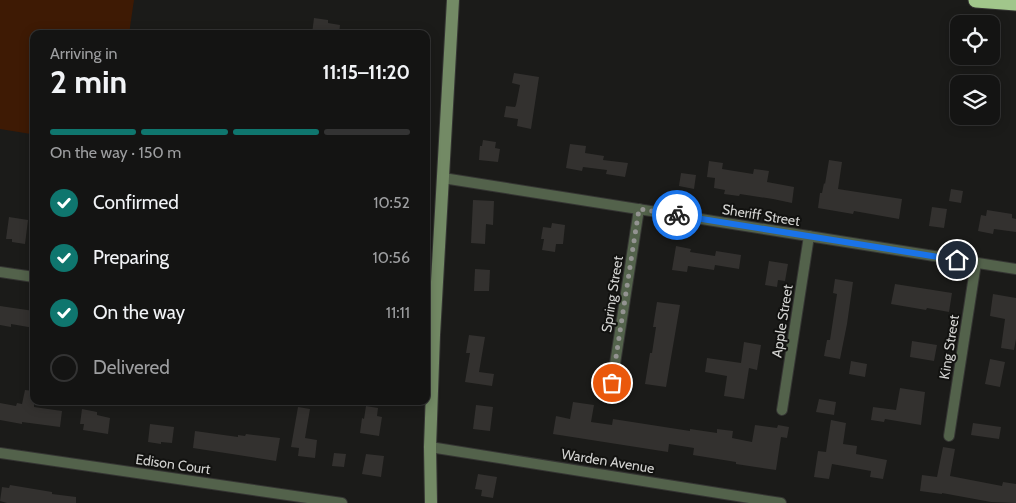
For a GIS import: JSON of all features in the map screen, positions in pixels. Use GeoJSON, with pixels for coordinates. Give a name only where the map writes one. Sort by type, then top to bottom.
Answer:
{"type":"FeatureCollection","features":[{"type":"Feature","properties":{"kind":"highway"},"geometry":{"type":"LineString","coordinates":[[976,0],[1016,3]]}},
{"type":"Feature","properties":{"kind":"street"},"geometry":{"type":"LineString","coordinates":[[431,503],[430,335],[443,178],[453,0]]}},
{"type":"Feature","properties":{"kind":"street","name":"Sheriff Street"},"geometry":{"type":"LineString","coordinates":[[443,178],[1016,269]]}},
{"type":"Feature","properties":{"kind":"street","name":"Spring Street"},"geometry":{"type":"LineString","coordinates":[[612,383],[639,209]]}},
{"type":"Feature","properties":{"kind":"street","name":"Apple Street"},"geometry":{"type":"LineString","coordinates":[[782,410],[810,236]]}},
{"type":"Feature","properties":{"kind":"street","name":"King Street"},"geometry":{"type":"LineString","coordinates":[[949,436],[976,263]]}},
{"type":"Feature","properties":{"kind":"street"},"geometry":{"type":"LineString","coordinates":[[0,272],[30,276]]}},
{"type":"Feature","properties":{"kind":"street","name":"Warden Avenue"},"geometry":{"type":"LineString","coordinates":[[430,447],[781,503]]}},
{"type":"Feature","properties":{"kind":"street","name":"Edison Court"},"geometry":{"type":"LineString","coordinates":[[0,453],[342,503]]}},
{"type":"Feature","properties":{"kind":"shaded area"},"geometry":{"type":"Polygon","coordinates":[[[0,0],[134,0],[130,30],[30,30],[30,134],[0,129],[0,0]]]}},
{"type":"Feature","properties":{"kind":"building"},"geometry":{"type":"Polygon","coordinates":[[[314,18],[328,20],[328,23],[340,25],[339,30],[312,30],[314,18]]]}},
{"type":"Feature","properties":{"kind":"building"},"geometry":{"type":"Polygon","coordinates":[[[514,73],[539,77],[531,129],[517,126],[518,119],[504,117],[506,106],[515,107],[516,105],[520,85],[512,83],[514,73]]]}},
{"type":"Feature","properties":{"kind":"building"},"geometry":{"type":"Polygon","coordinates":[[[483,140],[496,142],[495,148],[500,149],[498,162],[479,160],[480,146],[482,146],[483,140]]]}},
{"type":"Feature","properties":{"kind":"building"},"geometry":{"type":"Polygon","coordinates":[[[570,144],[586,146],[585,153],[604,156],[603,160],[628,163],[625,177],[606,174],[607,170],[583,167],[582,171],[566,168],[570,144]]]}},
{"type":"Feature","properties":{"kind":"building"},"geometry":{"type":"Polygon","coordinates":[[[829,160],[842,162],[838,189],[902,199],[899,219],[854,211],[853,214],[818,208],[829,160]]]}},
{"type":"Feature","properties":{"kind":"building"},"geometry":{"type":"Polygon","coordinates":[[[709,161],[723,163],[722,169],[753,174],[754,169],[769,171],[767,182],[794,187],[792,203],[740,194],[739,196],[724,194],[725,190],[714,188],[715,178],[707,177],[709,161]]]}},
{"type":"Feature","properties":{"kind":"building"},"geometry":{"type":"Polygon","coordinates":[[[681,173],[696,175],[694,189],[679,186],[681,173]]]}},
{"type":"Feature","properties":{"kind":"building"},"geometry":{"type":"Polygon","coordinates":[[[951,189],[963,191],[961,203],[949,201],[951,189]]]}},
{"type":"Feature","properties":{"kind":"building"},"geometry":{"type":"Polygon","coordinates":[[[473,200],[494,201],[493,225],[486,224],[485,244],[471,243],[473,200]]]}},
{"type":"Feature","properties":{"kind":"building"},"geometry":{"type":"Polygon","coordinates":[[[932,207],[947,209],[944,228],[929,226],[932,207]]]}},
{"type":"Feature","properties":{"kind":"building"},"geometry":{"type":"Polygon","coordinates":[[[987,210],[1012,214],[1012,218],[1016,219],[1016,232],[994,229],[993,234],[978,231],[981,215],[986,216],[987,210]]]}},
{"type":"Feature","properties":{"kind":"building"},"geometry":{"type":"Polygon","coordinates":[[[9,217],[28,220],[25,244],[12,242],[12,239],[6,239],[9,217]]]}},
{"type":"Feature","properties":{"kind":"building"},"geometry":{"type":"Polygon","coordinates":[[[552,223],[565,225],[563,244],[556,244],[555,252],[542,250],[544,239],[541,239],[543,227],[551,228],[552,223]]]}},
{"type":"Feature","properties":{"kind":"building"},"geometry":{"type":"Polygon","coordinates":[[[676,246],[691,249],[690,252],[715,256],[716,251],[741,255],[739,269],[715,265],[714,270],[688,266],[687,272],[672,270],[676,246]]]}},
{"type":"Feature","properties":{"kind":"building"},"geometry":{"type":"Polygon","coordinates":[[[769,261],[788,264],[785,281],[778,280],[777,287],[765,285],[769,261]]]}},
{"type":"Feature","properties":{"kind":"building"},"geometry":{"type":"Polygon","coordinates":[[[475,269],[490,270],[489,291],[474,291],[475,269]]]}},
{"type":"Feature","properties":{"kind":"building"},"geometry":{"type":"Polygon","coordinates":[[[835,279],[853,282],[840,359],[824,356],[827,340],[830,340],[837,294],[833,293],[835,279]]]}},
{"type":"Feature","properties":{"kind":"building"},"geometry":{"type":"Polygon","coordinates":[[[895,284],[952,293],[949,312],[891,304],[895,284]]]}},
{"type":"Feature","properties":{"kind":"building"},"geometry":{"type":"Polygon","coordinates":[[[993,294],[1016,298],[1016,339],[1014,350],[1001,348],[1005,319],[990,316],[993,294]]]}},
{"type":"Feature","properties":{"kind":"building"},"geometry":{"type":"Polygon","coordinates":[[[657,302],[680,305],[666,387],[645,384],[656,327],[653,327],[657,302]]]}},
{"type":"Feature","properties":{"kind":"building"},"geometry":{"type":"Polygon","coordinates":[[[0,306],[30,310],[30,327],[11,324],[11,327],[0,325],[0,306]]]}},
{"type":"Feature","properties":{"kind":"building"},"geometry":{"type":"Polygon","coordinates":[[[469,335],[485,337],[479,372],[494,374],[492,386],[465,382],[470,353],[466,353],[469,335]]]}},
{"type":"Feature","properties":{"kind":"building"},"geometry":{"type":"Polygon","coordinates":[[[912,341],[937,345],[934,361],[910,357],[912,341]]]}},
{"type":"Feature","properties":{"kind":"building"},"geometry":{"type":"Polygon","coordinates":[[[744,342],[761,345],[757,370],[749,368],[744,399],[724,396],[727,376],[705,372],[707,358],[741,363],[744,342]]]}},
{"type":"Feature","properties":{"kind":"building"},"geometry":{"type":"Polygon","coordinates":[[[990,359],[1005,362],[1000,387],[985,384],[990,359]]]}},
{"type":"Feature","properties":{"kind":"building"},"geometry":{"type":"Polygon","coordinates":[[[851,361],[867,364],[865,377],[849,374],[851,361]]]}},
{"type":"Feature","properties":{"kind":"building"},"geometry":{"type":"Polygon","coordinates":[[[900,388],[925,392],[921,425],[885,419],[884,422],[871,420],[873,407],[896,410],[900,388]]]}},
{"type":"Feature","properties":{"kind":"building"},"geometry":{"type":"Polygon","coordinates":[[[25,390],[30,391],[30,405],[62,411],[60,427],[0,420],[0,403],[16,406],[17,403],[22,404],[25,390]]]}},
{"type":"Feature","properties":{"kind":"building"},"geometry":{"type":"Polygon","coordinates":[[[819,399],[836,402],[834,415],[816,412],[819,399]]]}},
{"type":"Feature","properties":{"kind":"building"},"geometry":{"type":"Polygon","coordinates":[[[573,402],[594,405],[591,422],[612,425],[613,419],[690,431],[690,429],[717,433],[717,429],[733,431],[732,438],[752,442],[755,425],[777,428],[778,425],[789,427],[787,438],[781,437],[776,470],[693,455],[694,448],[669,444],[668,452],[553,434],[556,416],[570,419],[573,402]]]}},
{"type":"Feature","properties":{"kind":"building"},"geometry":{"type":"Polygon","coordinates":[[[476,405],[493,407],[490,431],[473,429],[476,405]]]}},
{"type":"Feature","properties":{"kind":"building"},"geometry":{"type":"Polygon","coordinates":[[[366,406],[378,408],[377,416],[382,417],[379,436],[360,433],[366,406]]]}},
{"type":"Feature","properties":{"kind":"building"},"geometry":{"type":"Polygon","coordinates":[[[298,407],[310,409],[305,438],[317,440],[315,458],[298,456],[299,448],[291,447],[298,407]]]}},
{"type":"Feature","properties":{"kind":"building"},"geometry":{"type":"Polygon","coordinates":[[[82,409],[97,412],[97,415],[110,418],[108,434],[83,430],[84,424],[80,424],[82,409]]]}},
{"type":"Feature","properties":{"kind":"building"},"geometry":{"type":"Polygon","coordinates":[[[831,420],[846,423],[843,444],[857,446],[856,454],[887,460],[883,479],[870,477],[871,471],[832,464],[829,479],[814,477],[818,451],[826,452],[831,420]]]}},
{"type":"Feature","properties":{"kind":"building"},"geometry":{"type":"Polygon","coordinates":[[[973,423],[1001,427],[999,439],[971,435],[973,423]]]}},
{"type":"Feature","properties":{"kind":"building"},"geometry":{"type":"Polygon","coordinates":[[[150,424],[174,427],[172,443],[148,442],[150,424]]]}},
{"type":"Feature","properties":{"kind":"building"},"geometry":{"type":"Polygon","coordinates":[[[195,431],[238,437],[238,435],[245,436],[246,434],[280,438],[276,461],[193,448],[195,431]]]}},
{"type":"Feature","properties":{"kind":"building"},"geometry":{"type":"Polygon","coordinates":[[[943,447],[955,449],[950,476],[1002,486],[1003,482],[1016,484],[1016,503],[991,502],[920,491],[922,475],[937,477],[943,447]]]}},
{"type":"Feature","properties":{"kind":"building"},"geometry":{"type":"Polygon","coordinates":[[[334,453],[346,454],[344,467],[332,466],[334,453]]]}},
{"type":"Feature","properties":{"kind":"building"},"geometry":{"type":"Polygon","coordinates":[[[366,454],[384,456],[381,477],[362,474],[366,454]]]}},
{"type":"Feature","properties":{"kind":"building"},"geometry":{"type":"Polygon","coordinates":[[[478,474],[497,477],[493,498],[481,496],[482,490],[475,489],[478,474]]]}},
{"type":"Feature","properties":{"kind":"building"},"geometry":{"type":"Polygon","coordinates":[[[10,485],[76,497],[76,503],[7,503],[0,501],[2,487],[9,488],[10,485]]]}},
{"type":"Feature","properties":{"kind":"way so far"},"geometry":{"type":"LineString","coordinates":[[612,383],[639,209],[677,215]]}},
{"type":"Feature","properties":{"kind":"route"},"geometry":{"type":"LineString","coordinates":[[677,215],[957,260]]}}]}
